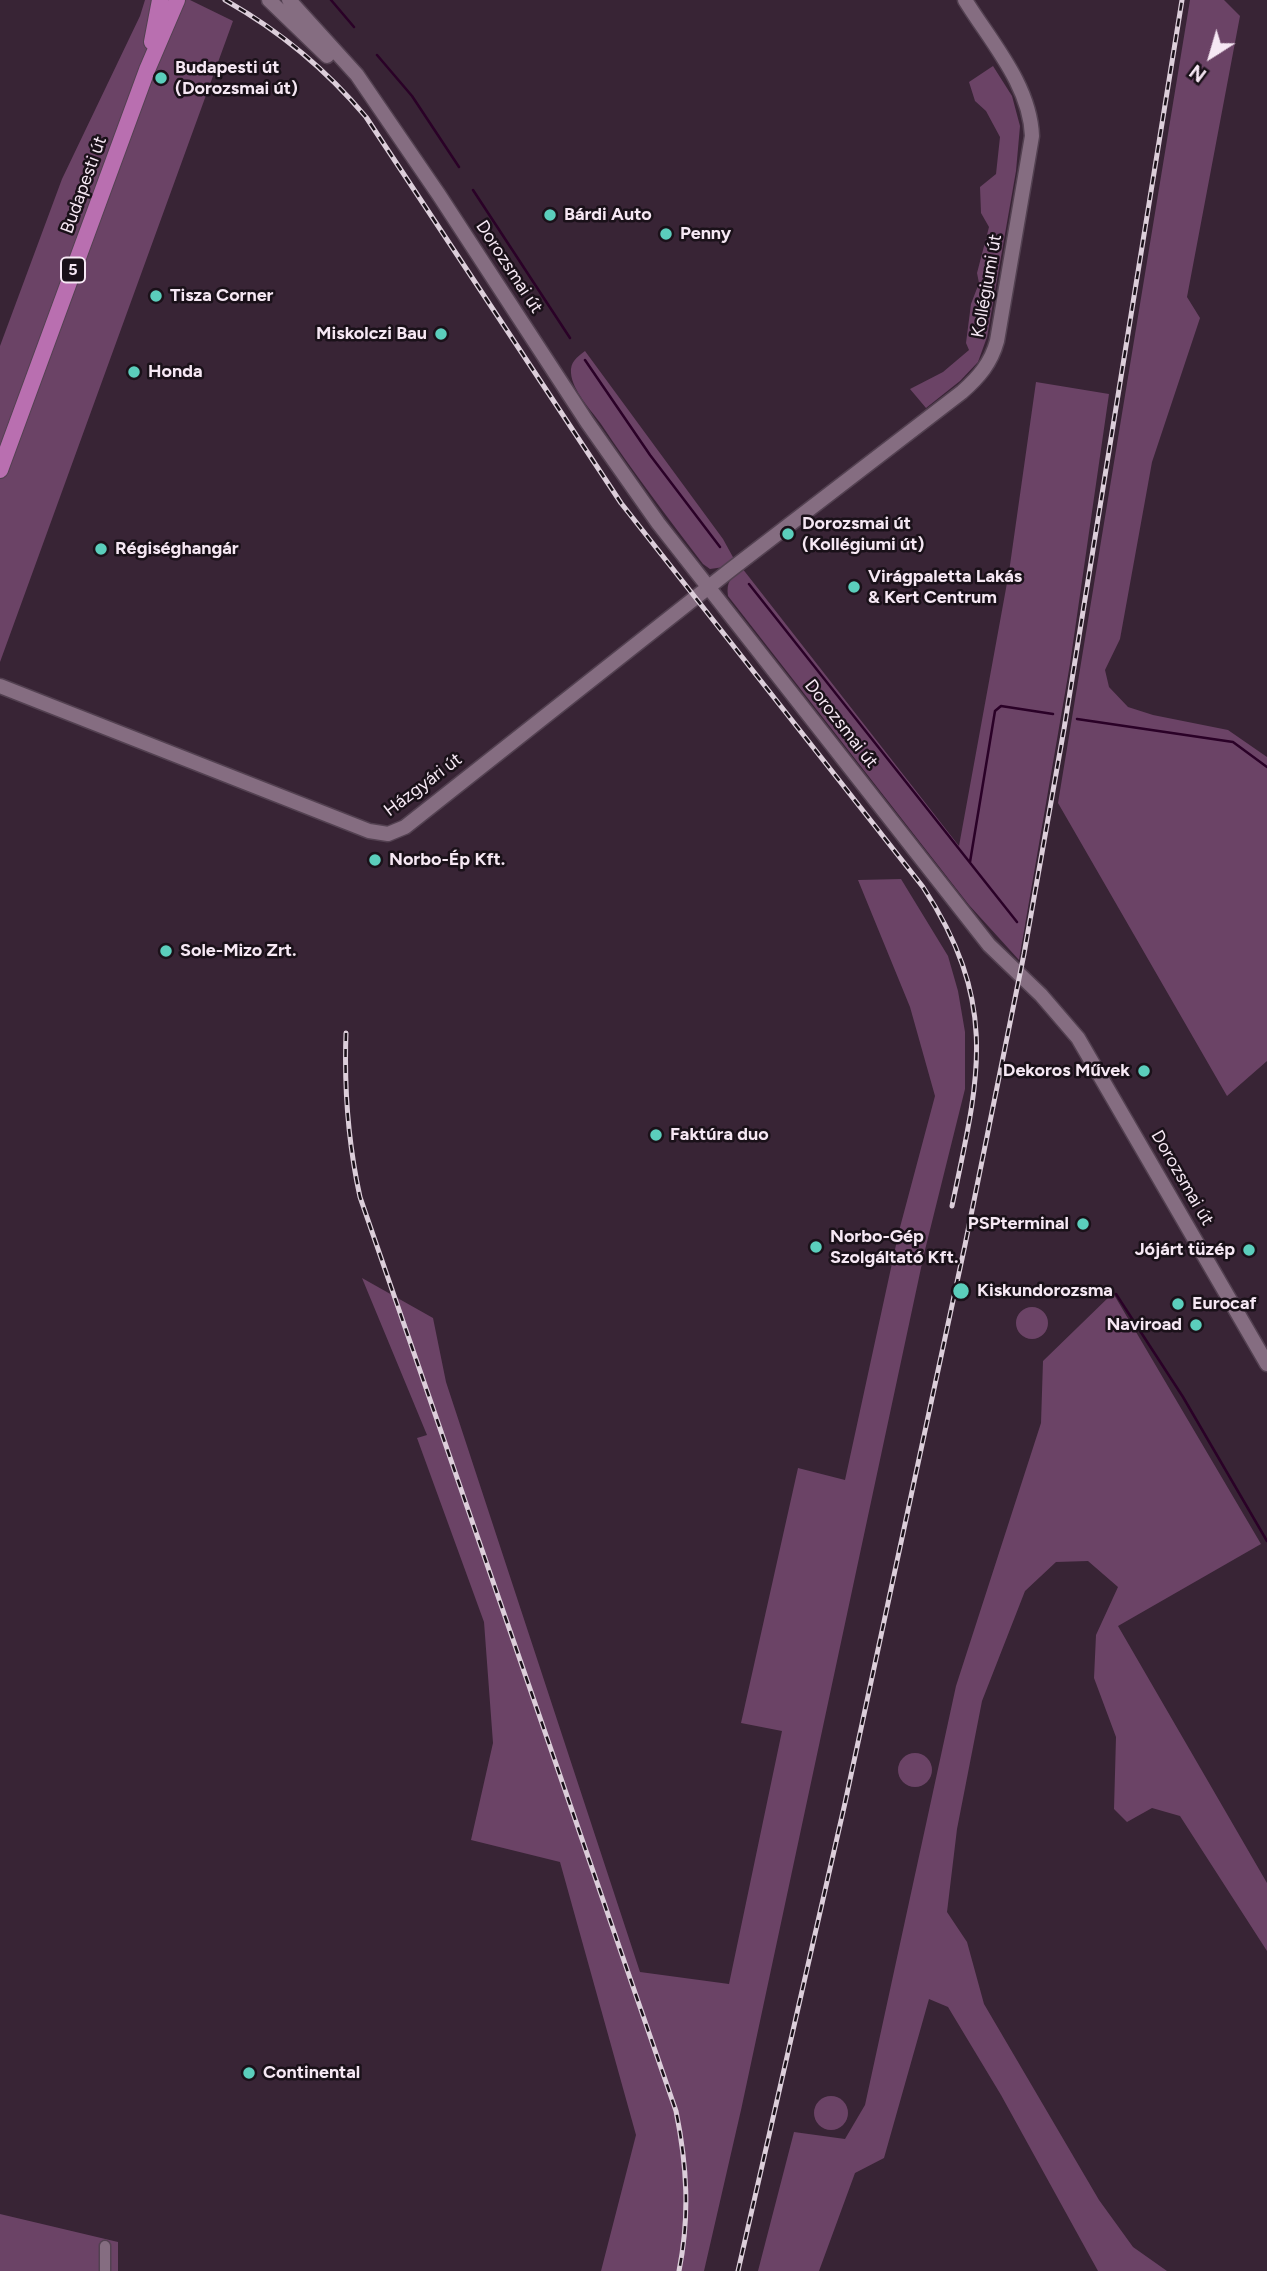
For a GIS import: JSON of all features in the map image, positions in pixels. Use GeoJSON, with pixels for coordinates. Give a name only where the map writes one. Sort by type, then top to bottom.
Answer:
{"type":"FeatureCollection","features":[{"type":"Feature","properties":{"kind":"main road","name":"Budapesti út"},"geometry":{"type":"LineString","coordinates":[[147,70],[160,0]]}},
{"type":"Feature","properties":{"kind":"main road","name":"Budapesti út"},"geometry":{"type":"LineString","coordinates":[[0,470],[147,70],[177,0]]}},
{"type":"Feature","properties":{"kind":"main road","name":"Dorozsmai út"},"geometry":{"type":"LineString","coordinates":[[269,0],[381,108]]}},
{"type":"Feature","properties":{"kind":"main road","name":"Dorozsmai út"},"geometry":{"type":"LineString","coordinates":[[289,0],[358,75],[594,433],[658,523],[989,945],[1041,995],[1078,1038],[1267,1364]]}},
{"type":"Feature","properties":{"kind":"main road","name":"Kollégiumi út"},"geometry":{"type":"LineString","coordinates":[[709,588],[972,383],[994,353],[1031,145],[1031,128],[1028,108],[1018,85],[965,0]]}},
{"type":"Feature","properties":{"kind":"main road","name":"Házgyári út"},"geometry":{"type":"LineString","coordinates":[[0,687],[369,831],[388,834],[405,827],[709,588]]}},
{"type":"Feature","properties":{"kind":"street"},"geometry":{"type":"LineString","coordinates":[[105,2246],[105,2271]]}},
{"type":"Feature","properties":{"kind":"shaded area"},"geometry":{"type":"Polygon","coordinates":[[[145,0],[190,0],[233,21],[0,662],[0,346],[62,179],[140,16],[145,0]]]}},
{"type":"Feature","properties":{"kind":"shaded area"},"geometry":{"type":"Polygon","coordinates":[[[1190,0],[1224,0],[1240,16],[1187,297],[1200,318],[1152,462],[1120,639],[1105,670],[1109,687],[1128,707],[1153,715],[1228,730],[1267,757],[1267,1061],[1227,1096],[1058,803],[1190,0]]]}},
{"type":"Feature","properties":{"kind":"shaded area"},"geometry":{"type":"Polygon","coordinates":[[[993,66],[1012,96],[1020,126],[1016,171],[987,337],[978,362],[960,381],[926,408],[910,389],[943,372],[969,350],[966,343],[971,304],[979,283],[977,273],[989,227],[981,213],[980,187],[996,174],[1000,137],[986,111],[975,101],[969,82],[993,66]]]}},
{"type":"Feature","properties":{"kind":"shaded area"},"geometry":{"type":"Polygon","coordinates":[[[585,351],[723,539],[734,559],[724,567],[710,569],[703,564],[578,393],[571,369],[575,360],[585,351]]]}},
{"type":"Feature","properties":{"kind":"shaded area"},"geometry":{"type":"Polygon","coordinates":[[[1036,382],[1109,394],[1070,664],[1019,960],[969,905],[728,596],[728,587],[730,580],[742,568],[959,846],[1009,572],[1036,382]]]}},
{"type":"Feature","properties":{"kind":"shaded area"},"geometry":{"type":"Polygon","coordinates":[[[901,879],[948,956],[958,991],[965,1032],[965,1089],[924,1254],[741,2110],[704,2271],[601,2271],[636,2135],[560,1862],[471,1840],[493,1743],[484,1622],[417,1438],[427,1435],[362,1278],[433,1318],[446,1382],[640,1972],[729,1984],[782,1731],[741,1723],[798,1468],[845,1480],[899,1231],[935,1096],[910,1007],[858,880],[901,879]]]}},
{"type":"Feature","properties":{"kind":"shaded area"},"geometry":{"type":"Polygon","coordinates":[[[1113,1293],[1261,1544],[1118,1626],[1267,1883],[1267,1951],[1180,1816],[1152,1808],[1127,1822],[1114,1809],[1116,1737],[1094,1678],[1096,1635],[1118,1587],[1088,1561],[1056,1562],[1025,1591],[982,1701],[957,1829],[947,1912],[967,1942],[984,2004],[1099,2200],[1133,2247],[1167,2271],[1098,2271],[1001,2095],[948,2007],[929,1999],[884,2158],[855,2173],[819,2271],[758,2271],[794,2132],[845,2139],[865,2105],[956,1686],[1041,1423],[1043,1361],[1113,1293]]]}},
{"type":"Feature","properties":{"kind":"shaded area"},"geometry":{"type":"Polygon","coordinates":[[[1032,1307],[1044,1311],[1048,1323],[1044,1335],[1032,1339],[1020,1335],[1016,1323],[1020,1311],[1032,1307]]]}},
{"type":"Feature","properties":{"kind":"shaded area"},"geometry":{"type":"Polygon","coordinates":[[[915,1753],[927,1758],[932,1770],[927,1782],[915,1787],[903,1782],[898,1770],[903,1758],[915,1753]]]}},
{"type":"Feature","properties":{"kind":"shaded area"},"geometry":{"type":"Polygon","coordinates":[[[831,2096],[843,2101],[848,2113],[843,2125],[831,2130],[819,2125],[814,2113],[819,2101],[831,2096]]]}},
{"type":"Feature","properties":{"kind":"shaded area"},"geometry":{"type":"Polygon","coordinates":[[[0,2214],[118,2242],[118,2271],[0,2271],[0,2214]]]}},
{"type":"Feature","properties":{"kind":"waterway"},"geometry":{"type":"LineString","coordinates":[[331,0],[354,27]]}},
{"type":"Feature","properties":{"kind":"waterway"},"geometry":{"type":"LineString","coordinates":[[377,55],[412,96],[459,167]]}},
{"type":"Feature","properties":{"kind":"waterway"},"geometry":{"type":"LineString","coordinates":[[473,190],[570,338]]}},
{"type":"Feature","properties":{"kind":"waterway"},"geometry":{"type":"LineString","coordinates":[[585,360],[650,455],[720,547]]}},
{"type":"Feature","properties":{"kind":"waterway"},"geometry":{"type":"LineString","coordinates":[[749,584],[1017,922]]}},
{"type":"Feature","properties":{"kind":"waterway"},"geometry":{"type":"LineString","coordinates":[[970,862],[995,711],[1001,706],[1053,714]]}},
{"type":"Feature","properties":{"kind":"waterway"},"geometry":{"type":"LineString","coordinates":[[1077,719],[1233,742],[1267,767]]}},
{"type":"Feature","properties":{"kind":"waterway"},"geometry":{"type":"LineString","coordinates":[[1116,1294],[1183,1397],[1267,1541]]}},
{"type":"Feature","properties":{"kind":"railway"},"geometry":{"type":"LineString","coordinates":[[225,0],[264,24],[301,52],[334,82],[366,117],[621,503],[923,887],[947,929],[964,969],[973,1006],[975,1080],[952,1206]]}},
{"type":"Feature","properties":{"kind":"railway"},"geometry":{"type":"LineString","coordinates":[[738,2271],[845,1803],[965,1245],[1024,954],[1064,729],[1182,0]]}},
{"type":"Feature","properties":{"kind":"railway"},"geometry":{"type":"LineString","coordinates":[[346,1033],[348,1115],[360,1197],[676,2111],[686,2191],[685,2230],[679,2271]]}},
{"type":"Feature","properties":{"kind":"place","name":"Budapesti út (Dorozsmai út)"},"geometry":{"type":"Point","coordinates":[161,78]}},
{"type":"Feature","properties":{"kind":"place","name":"Bárdi Auto"},"geometry":{"type":"Point","coordinates":[550,215]}},
{"type":"Feature","properties":{"kind":"place","name":"Penny"},"geometry":{"type":"Point","coordinates":[666,234]}},
{"type":"Feature","properties":{"kind":"place","name":"Tisza Corner"},"geometry":{"type":"Point","coordinates":[156,296]}},
{"type":"Feature","properties":{"kind":"place","name":"Miskolczi Bau"},"geometry":{"type":"Point","coordinates":[441,334]}},
{"type":"Feature","properties":{"kind":"place","name":"Honda"},"geometry":{"type":"Point","coordinates":[134,372]}},
{"type":"Feature","properties":{"kind":"place","name":"Dorozsmai út (Kollégiumi út)"},"geometry":{"type":"Point","coordinates":[788,534]}},
{"type":"Feature","properties":{"kind":"place","name":"Régiséghangár"},"geometry":{"type":"Point","coordinates":[101,549]}},
{"type":"Feature","properties":{"kind":"place","name":"Virágpaletta Lakás & Kert Centrum"},"geometry":{"type":"Point","coordinates":[854,587]}},
{"type":"Feature","properties":{"kind":"place","name":"Norbo-Ép Kft."},"geometry":{"type":"Point","coordinates":[375,860]}},
{"type":"Feature","properties":{"kind":"place","name":"Sole-Mizo Zrt."},"geometry":{"type":"Point","coordinates":[166,951]}},
{"type":"Feature","properties":{"kind":"place","name":"Dekoros Művek"},"geometry":{"type":"Point","coordinates":[1144,1071]}},
{"type":"Feature","properties":{"kind":"place","name":"Faktúra duo"},"geometry":{"type":"Point","coordinates":[656,1135]}},
{"type":"Feature","properties":{"kind":"place","name":"PSPterminal"},"geometry":{"type":"Point","coordinates":[1083,1224]}},
{"type":"Feature","properties":{"kind":"place","name":"Norbo-Gép Szolgáltató Kft."},"geometry":{"type":"Point","coordinates":[816,1247]}},
{"type":"Feature","properties":{"kind":"place","name":"Jójárt tüzép"},"geometry":{"type":"Point","coordinates":[1249,1250]}},
{"type":"Feature","properties":{"kind":"place","name":"Kiskundorozsma"},"geometry":{"type":"Point","coordinates":[961,1291]}},
{"type":"Feature","properties":{"kind":"place","name":"Eurocaf"},"geometry":{"type":"Point","coordinates":[1178,1304]}},
{"type":"Feature","properties":{"kind":"place","name":"Naviroad"},"geometry":{"type":"Point","coordinates":[1196,1325]}},
{"type":"Feature","properties":{"kind":"place","name":"Continental"},"geometry":{"type":"Point","coordinates":[249,2073]}}]}
